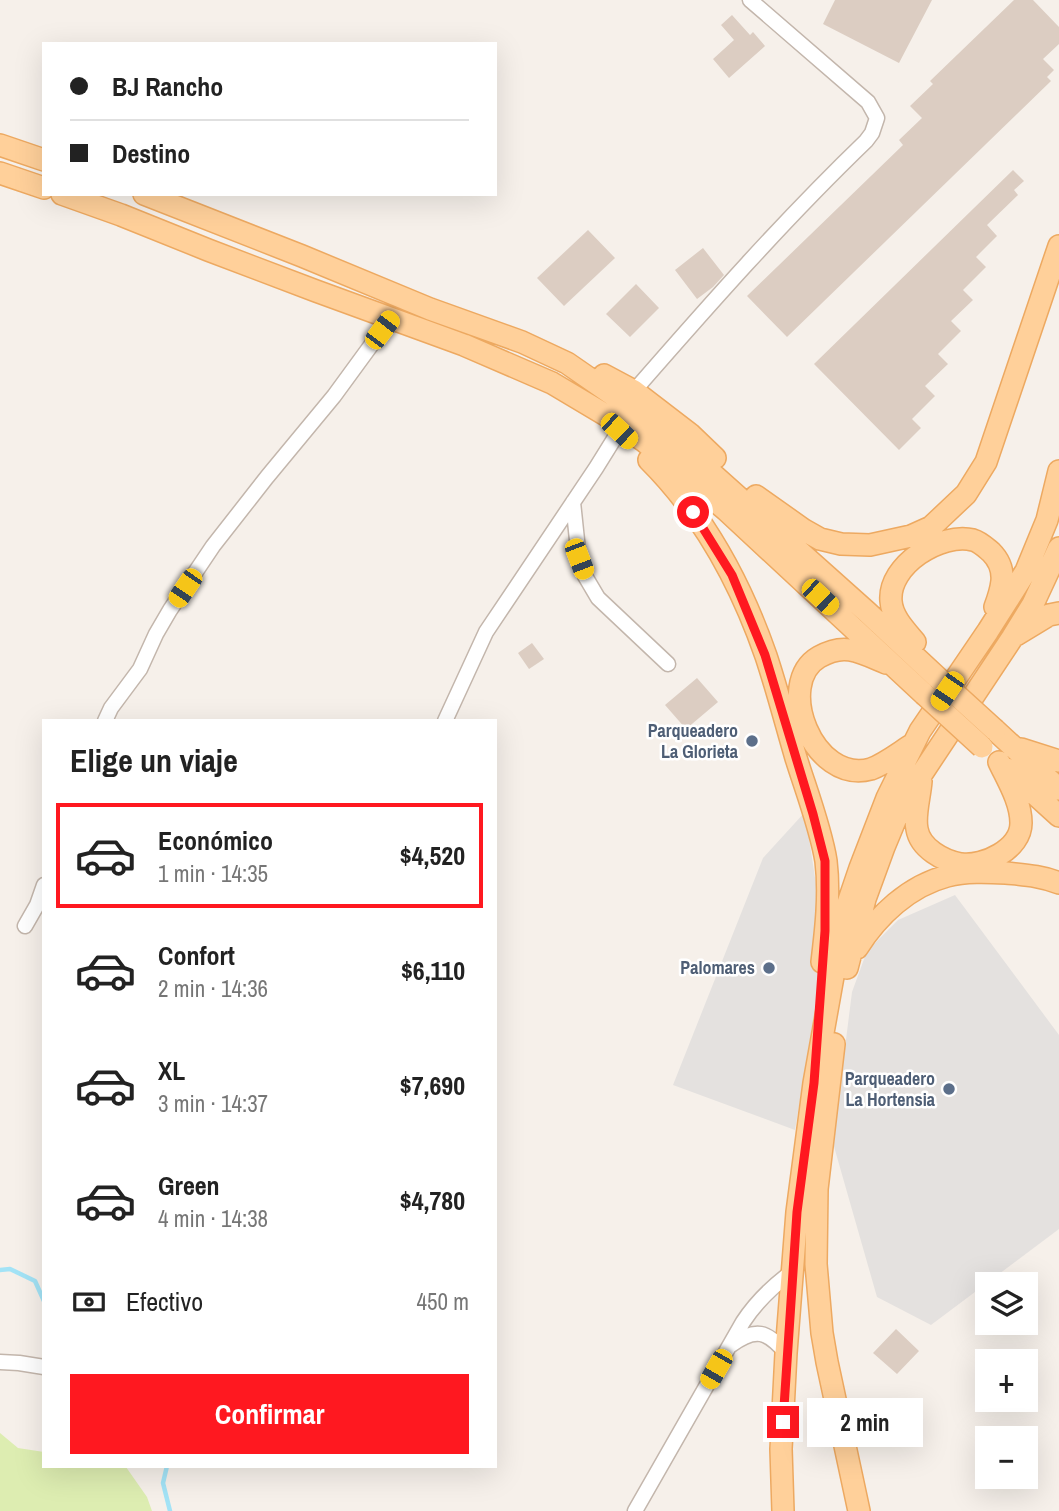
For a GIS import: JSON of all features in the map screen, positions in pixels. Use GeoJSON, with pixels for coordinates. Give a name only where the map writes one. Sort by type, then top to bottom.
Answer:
{"type":"FeatureCollection","features":[{"type":"Feature","properties":{"kind":"main road"},"geometry":{"type":"LineString","coordinates":[[0,145],[42,159]]}},
{"type":"Feature","properties":{"kind":"main road"},"geometry":{"type":"LineString","coordinates":[[0,173],[42,187]]}},
{"type":"Feature","properties":{"kind":"main road"},"geometry":{"type":"LineString","coordinates":[[68,196],[464,345],[552,383],[644,441],[726,510],[894,666]]}},
{"type":"Feature","properties":{"kind":"main road"},"geometry":{"type":"LineString","coordinates":[[149,196],[430,309],[522,342],[567,363],[661,428],[867,612],[932,686],[1006,755],[1059,816]]}},
{"type":"Feature","properties":{"kind":"main road"},"geometry":{"type":"LineString","coordinates":[[567,363],[587,366],[634,391],[690,434],[755,495],[820,539],[841,544],[870,545],[911,536],[931,527],[950,510],[966,494],[986,462],[1059,246]]}},
{"type":"Feature","properties":{"kind":"main road"},"geometry":{"type":"LineString","coordinates":[[614,424],[689,506],[719,552],[732,575],[758,636],[777,692],[825,861],[825,931],[814,1083]]}},
{"type":"Feature","properties":{"kind":"main road"},"geometry":{"type":"LineString","coordinates":[[783,1511],[781,1449],[797,1212],[814,1083],[844,915],[859,868],[887,798],[920,731],[1026,571],[1047,520],[1059,471]]}},
{"type":"Feature","properties":{"kind":"main road"},"geometry":{"type":"LineString","coordinates":[[932,686],[932,663],[898,620],[891,601],[892,587],[912,559],[929,546],[958,540],[971,539],[989,550],[1001,568],[1002,580],[988,631]]}},
{"type":"Feature","properties":{"kind":"main road"},"geometry":{"type":"LineString","coordinates":[[859,1511],[827,1362],[816,1264],[817,1189],[836,1019],[844,977],[865,898],[899,811],[1012,638],[1059,548]]}},
{"type":"Feature","properties":{"kind":"main road"},"geometry":{"type":"LineString","coordinates":[[1012,638],[1049,615],[1059,613]]}},
{"type":"Feature","properties":{"kind":"main road"},"geometry":{"type":"LineString","coordinates":[[915,743],[870,769],[839,767],[826,759],[806,727],[800,703],[802,675],[812,661],[829,651],[848,650],[894,666],[932,686]]}},
{"type":"Feature","properties":{"kind":"main road"},"geometry":{"type":"LineString","coordinates":[[923,772],[917,830],[923,843],[934,854],[946,859],[961,864],[977,863],[1002,854],[1011,847],[1021,824],[1006,755]]}},
{"type":"Feature","properties":{"kind":"main road"},"geometry":{"type":"LineString","coordinates":[[1006,755],[1059,761]]}},
{"type":"Feature","properties":{"kind":"main road"},"geometry":{"type":"LineString","coordinates":[[1006,755],[1059,789]]}},
{"type":"Feature","properties":{"kind":"main road"},"geometry":{"type":"LineString","coordinates":[[849,962],[872,926],[893,905],[923,885],[946,876],[990,872],[1030,875],[1059,883]]}},
{"type":"Feature","properties":{"kind":"street"},"geometry":{"type":"LineString","coordinates":[[634,391],[818,186],[866,141],[877,118],[868,102],[750,0]]}},
{"type":"Feature","properties":{"kind":"street"},"geometry":{"type":"LineString","coordinates":[[107,719],[111,708],[140,669],[170,610],[213,546],[334,396],[391,318]]}},
{"type":"Feature","properties":{"kind":"street"},"geometry":{"type":"LineString","coordinates":[[446,719],[486,632],[596,468],[614,424]]}},
{"type":"Feature","properties":{"kind":"street"},"geometry":{"type":"LineString","coordinates":[[573,502],[579,559],[585,576],[598,598],[668,664]]}},
{"type":"Feature","properties":{"kind":"street"},"geometry":{"type":"LineString","coordinates":[[25,926],[42,891]]}},
{"type":"Feature","properties":{"kind":"street"},"geometry":{"type":"LineString","coordinates":[[635,1511],[750,1311],[779,1281],[793,1271]]}},
{"type":"Feature","properties":{"kind":"street"},"geometry":{"type":"LineString","coordinates":[[730,1345],[750,1333],[760,1334],[771,1337],[786,1353]]}},
{"type":"Feature","properties":{"kind":"street"},"geometry":{"type":"LineString","coordinates":[[0,1363],[42,1367]]}},
{"type":"Feature","properties":{"kind":"green space"},"geometry":{"type":"Polygon","coordinates":[[[0,1433],[18,1448],[42,1452],[42,1468],[127,1468],[147,1497],[152,1511],[0,1511],[0,1433]]]}},
{"type":"Feature","properties":{"kind":"shaded area","name":"Palomares"},"geometry":{"type":"Polygon","coordinates":[[[805,812],[819,904],[821,947],[818,990],[795,1130],[673,1085],[763,858],[805,812]]]}},
{"type":"Feature","properties":{"kind":"shaded area","name":"Parqueadero La Hortensia"},"geometry":{"type":"Polygon","coordinates":[[[955,895],[1059,1035],[1059,1229],[1002,1272],[975,1272],[975,1292],[931,1325],[877,1297],[833,1143],[852,992],[867,951],[898,920],[955,895]]]}},
{"type":"Feature","properties":{"kind":"building"},"geometry":{"type":"Polygon","coordinates":[[[835,0],[932,0],[899,63],[823,24],[835,0]]]}},
{"type":"Feature","properties":{"kind":"building"},"geometry":{"type":"Polygon","coordinates":[[[1014,0],[1033,0],[1059,27],[1059,44],[1043,59],[1054,70],[1047,77],[1051,81],[787,337],[747,296],[903,145],[899,140],[922,118],[910,106],[933,84],[930,81],[1014,0]]]}},
{"type":"Feature","properties":{"kind":"building"},"geometry":{"type":"Polygon","coordinates":[[[732,15],[750,35],[753,32],[765,46],[729,78],[713,59],[734,40],[721,25],[732,15]]]}},
{"type":"Feature","properties":{"kind":"building"},"geometry":{"type":"Polygon","coordinates":[[[1013,170],[1024,181],[1014,190],[1018,195],[987,225],[997,236],[976,257],[986,267],[963,290],[973,300],[951,321],[961,331],[938,354],[948,364],[925,386],[935,396],[912,419],[921,428],[899,450],[814,364],[1013,170]]]}},
{"type":"Feature","properties":{"kind":"building"},"geometry":{"type":"Polygon","coordinates":[[[588,230],[615,258],[564,306],[537,278],[588,230]]]}},
{"type":"Feature","properties":{"kind":"building"},"geometry":{"type":"Polygon","coordinates":[[[703,248],[724,275],[697,299],[675,270],[703,248]]]}},
{"type":"Feature","properties":{"kind":"building"},"geometry":{"type":"Polygon","coordinates":[[[636,284],[659,308],[630,337],[606,314],[636,284]]]}},
{"type":"Feature","properties":{"kind":"building"},"geometry":{"type":"Polygon","coordinates":[[[532,643],[544,659],[529,669],[518,653],[532,643]]]}},
{"type":"Feature","properties":{"kind":"building"},"geometry":{"type":"Polygon","coordinates":[[[697,678],[718,702],[686,729],[665,705],[697,678]]]}},
{"type":"Feature","properties":{"kind":"building"},"geometry":{"type":"Polygon","coordinates":[[[896,1329],[919,1351],[897,1374],[873,1353],[896,1329]]]}},
{"type":"Feature","properties":{"kind":"waterway"},"geometry":{"type":"LineString","coordinates":[[0,1270],[10,1269],[35,1281],[42,1297]]}},
{"type":"Feature","properties":{"kind":"waterway"},"geometry":{"type":"LineString","coordinates":[[167,1468],[163,1483],[170,1511]]}},
{"type":"Feature","properties":{"kind":"place","name":"Parqueadero La Glorieta"},"geometry":{"type":"Point","coordinates":[752,741]}},
{"type":"Feature","properties":{"kind":"place","name":"Palomares"},"geometry":{"type":"Point","coordinates":[769,968]}},
{"type":"Feature","properties":{"kind":"place","name":"Parqueadero La Hortensia"},"geometry":{"type":"Point","coordinates":[949,1089]}},
{"type":"Feature","properties":{"kind":"route"},"geometry":{"type":"LineString","coordinates":[[693,512],[732,575],[765,655],[825,861],[825,931],[814,1083],[797,1212],[783,1422]]}}]}
